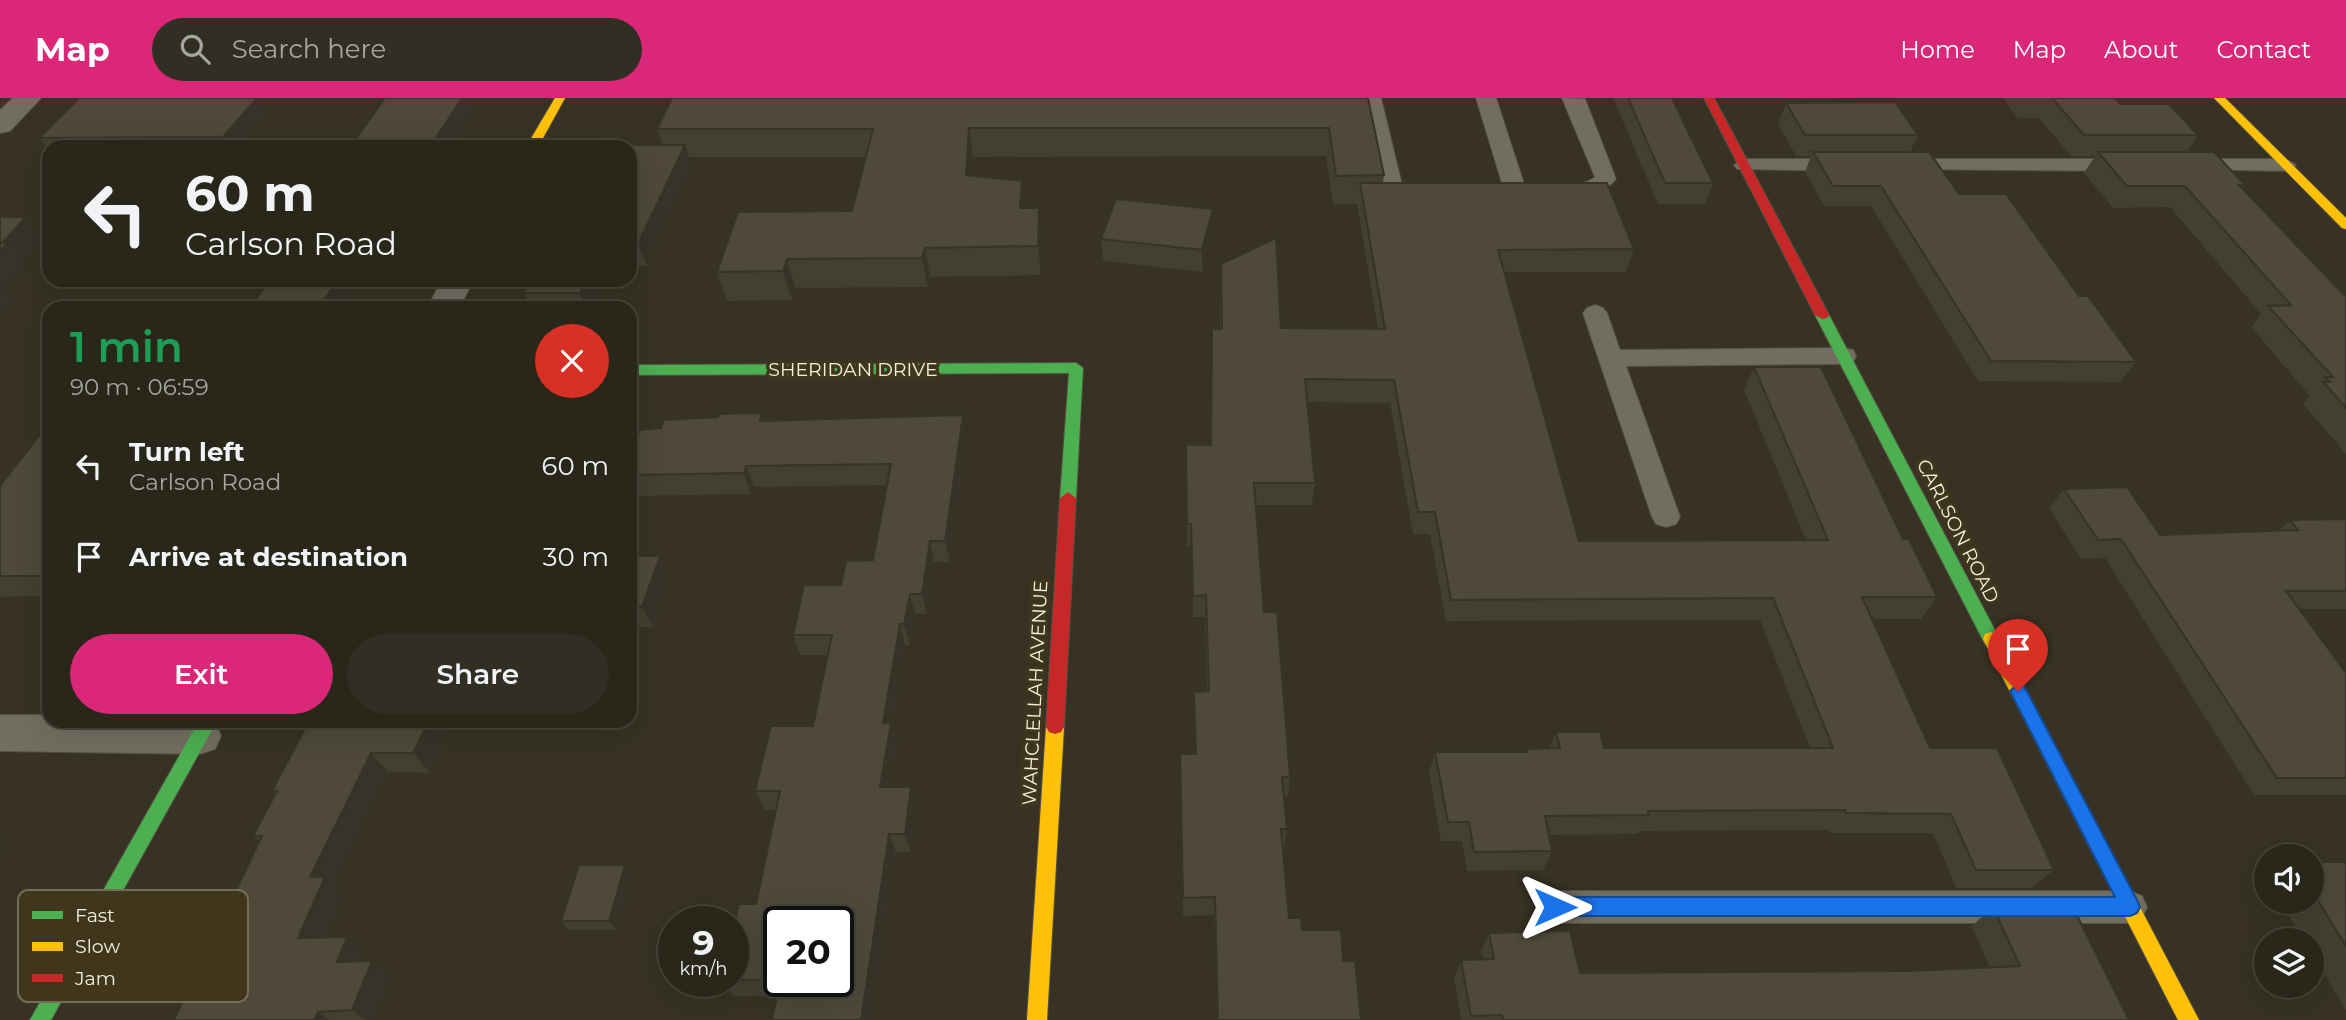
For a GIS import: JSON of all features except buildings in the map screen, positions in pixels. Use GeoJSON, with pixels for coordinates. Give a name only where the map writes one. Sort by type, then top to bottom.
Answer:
{"type":"FeatureCollection","features":[{"type":"Feature","properties":{"kind":"street"},"geometry":{"type":"LineString","coordinates":[[0,125],[29,98]]}},
{"type":"Feature","properties":{"kind":"street"},"geometry":{"type":"LineString","coordinates":[[536,140],[560,98]]}},
{"type":"Feature","properties":{"kind":"street","name":"CARLSON ROAD"},"geometry":{"type":"LineString","coordinates":[[1709,98],[2189,1020]]}},
{"type":"Feature","properties":{"kind":"street"},"geometry":{"type":"LineString","coordinates":[[2218,98],[2346,225]]}},
{"type":"Feature","properties":{"kind":"street","name":"SHERIDAN DRIVE"},"geometry":{"type":"LineString","coordinates":[[637,370],[1076,368]]}},
{"type":"Feature","properties":{"kind":"street","name":"WAHCLELLAH AVENUE"},"geometry":{"type":"LineString","coordinates":[[1037,1020],[1076,368]]}},
{"type":"Feature","properties":{"kind":"street"},"geometry":{"type":"LineString","coordinates":[[0,733],[204,729]]}},
{"type":"Feature","properties":{"kind":"street"},"geometry":{"type":"LineString","coordinates":[[113,890],[204,729]]}},
{"type":"Feature","properties":{"kind":"street"},"geometry":{"type":"LineString","coordinates":[[40,1020],[50,1002]]}},
{"type":"Feature","properties":{"kind":"lane"},"geometry":{"type":"LineString","coordinates":[[1371,98],[1393,189],[1415,195],[1440,194]]}},
{"type":"Feature","properties":{"kind":"lane"},"geometry":{"type":"LineString","coordinates":[[1486,98],[1516,192]]}},
{"type":"Feature","properties":{"kind":"lane"},"geometry":{"type":"LineString","coordinates":[[1491,193],[1591,191],[1606,179],[1575,99],[1572,98]]}},
{"type":"Feature","properties":{"kind":"lane"},"geometry":{"type":"LineString","coordinates":[[1744,165],[2286,165]]}},
{"type":"Feature","properties":{"kind":"lane"},"geometry":{"type":"LineString","coordinates":[[1595,313],[1666,517]]}},
{"type":"Feature","properties":{"kind":"lane"},"geometry":{"type":"LineString","coordinates":[[1611,358],[1844,356]]}},
{"type":"Feature","properties":{"kind":"lane"},"geometry":{"type":"LineString","coordinates":[[1555,907],[2130,907]]}},
{"type":"Feature","properties":{"kind":"traffic: fast"},"geometry":{"type":"LineString","coordinates":[[1822,315],[1991,639]]}},
{"type":"Feature","properties":{"kind":"traffic: fast"},"geometry":{"type":"LineString","coordinates":[[637,370],[1076,368],[1068,498]]}},
{"type":"Feature","properties":{"kind":"traffic: fast"},"geometry":{"type":"LineString","coordinates":[[113,890],[204,728]]}},
{"type":"Feature","properties":{"kind":"traffic: fast"},"geometry":{"type":"LineString","coordinates":[[40,1020],[50,1002]]}},
{"type":"Feature","properties":{"kind":"traffic: slow"},"geometry":{"type":"LineString","coordinates":[[536,140],[560,98]]}},
{"type":"Feature","properties":{"kind":"traffic: slow"},"geometry":{"type":"LineString","coordinates":[[2219,98],[2346,225]]}},
{"type":"Feature","properties":{"kind":"traffic: slow"},"geometry":{"type":"LineString","coordinates":[[1991,639],[2189,1020]]}},
{"type":"Feature","properties":{"kind":"traffic: slow"},"geometry":{"type":"LineString","coordinates":[[1037,1020],[1055,727]]}},
{"type":"Feature","properties":{"kind":"traffic: jam"},"geometry":{"type":"LineString","coordinates":[[1709,98],[1822,315]]}},
{"type":"Feature","properties":{"kind":"traffic: jam"},"geometry":{"type":"LineString","coordinates":[[1055,727],[1068,498]]}},
{"type":"Feature","properties":{"kind":"route"},"geometry":{"type":"LineString","coordinates":[[1555,907],[2130,907],[2018,691]]}}]}
